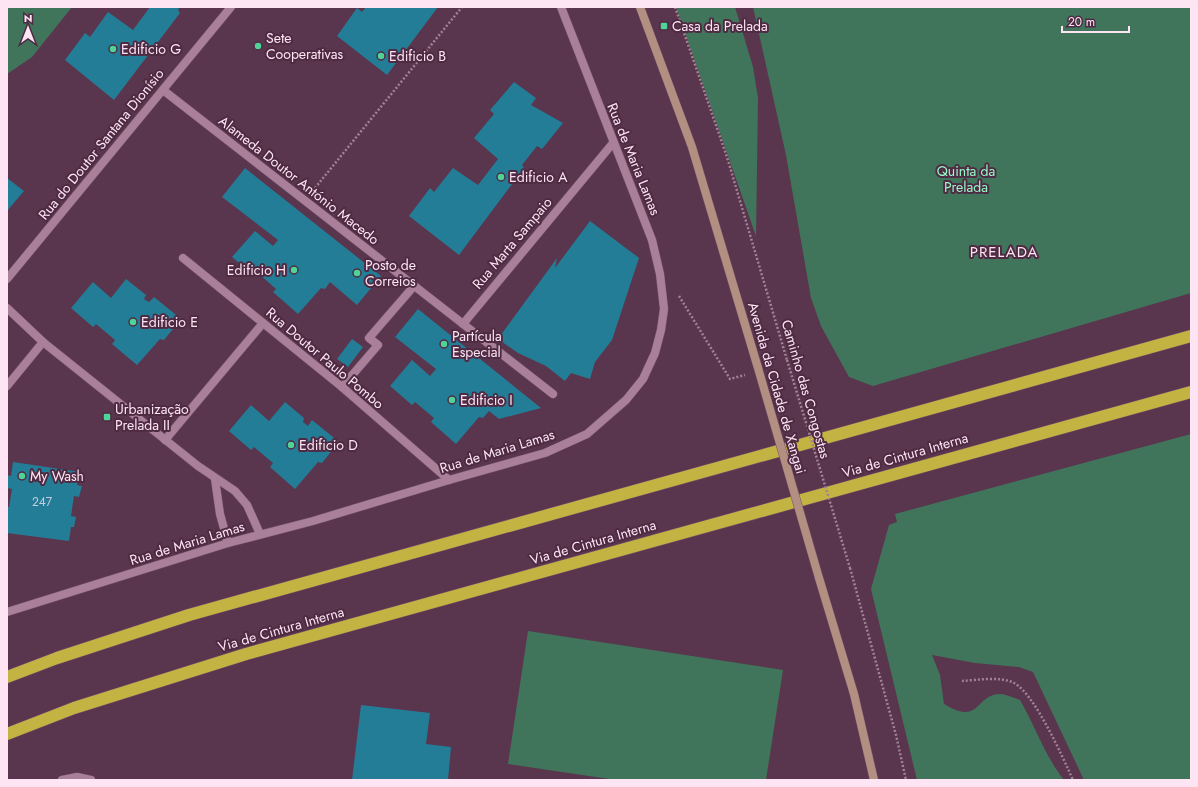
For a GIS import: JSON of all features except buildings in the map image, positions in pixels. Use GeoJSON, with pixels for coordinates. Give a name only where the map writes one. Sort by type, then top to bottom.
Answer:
{"type":"FeatureCollection","features":[{"type":"Feature","properties":{"kind":"highway"},"geometry":{"type":"LineString","coordinates":[[7,677],[57,658],[189,615],[1191,336]]}},
{"type":"Feature","properties":{"kind":"highway","name":"Via de Cintura Interna"},"geometry":{"type":"LineString","coordinates":[[7,734],[74,708],[246,654],[1191,392]]}},
{"type":"Feature","properties":{"kind":"main road","name":"Avenida da Cidade de Xangai"},"geometry":{"type":"LineString","coordinates":[[640,7],[692,147],[854,694],[874,780]]}},
{"type":"Feature","properties":{"kind":"street","name":"Rua do Doutor Santana Dionísio"},"geometry":{"type":"LineString","coordinates":[[7,279],[231,7]]}},
{"type":"Feature","properties":{"kind":"street","name":"Rua de Maria Lamas"},"geometry":{"type":"LineString","coordinates":[[7,612],[228,543],[313,521],[545,453],[587,434],[626,400],[643,379],[655,353],[661,330],[664,309],[660,274],[652,240],[561,7]]}},
{"type":"Feature","properties":{"kind":"street","name":"Alameda Doutor António Macedo"},"geometry":{"type":"LineString","coordinates":[[163,90],[553,394]]}},
{"type":"Feature","properties":{"kind":"street","name":"Rua Marta Sampaio"},"geometry":{"type":"LineString","coordinates":[[463,324],[613,143]]}},
{"type":"Feature","properties":{"kind":"street","name":"Rua Doutor Paulo Pombo"},"geometry":{"type":"LineString","coordinates":[[183,258],[342,387],[449,480]]}},
{"type":"Feature","properties":{"kind":"street"},"geometry":{"type":"LineString","coordinates":[[342,387],[378,345],[369,338],[414,286]]}},
{"type":"Feature","properties":{"kind":"street"},"geometry":{"type":"LineString","coordinates":[[7,308],[43,342],[165,440],[215,479],[235,491],[247,505],[260,534]]}},
{"type":"Feature","properties":{"kind":"street"},"geometry":{"type":"LineString","coordinates":[[165,440],[263,323]]}},
{"type":"Feature","properties":{"kind":"street"},"geometry":{"type":"LineString","coordinates":[[7,386],[43,342]]}},
{"type":"Feature","properties":{"kind":"street"},"geometry":{"type":"LineString","coordinates":[[215,479],[220,514],[228,543]]}},
{"type":"Feature","properties":{"kind":"street"},"geometry":{"type":"LineString","coordinates":[[62,780],[77,777],[91,780]]}},
{"type":"Feature","properties":{"kind":"path"},"geometry":{"type":"LineString","coordinates":[[304,201],[462,7]]}},
{"type":"Feature","properties":{"kind":"path","name":"Caminho das Congostas"},"geometry":{"type":"LineString","coordinates":[[675,7],[727,157],[850,568],[896,735],[906,780]]}},
{"type":"Feature","properties":{"kind":"path"},"geometry":{"type":"LineString","coordinates":[[676,291],[725,372]]}},
{"type":"Feature","properties":{"kind":"path"},"geometry":{"type":"LineString","coordinates":[[962,680],[992,679],[1014,683],[1020,688],[1031,698],[1073,780]]}},
{"type":"Feature","properties":{"kind":"green space"},"geometry":{"type":"Polygon","coordinates":[[[7,7],[72,7],[32,57],[7,74],[7,7]]]}},
{"type":"Feature","properties":{"kind":"green space"},"geometry":{"type":"Polygon","coordinates":[[[676,7],[735,7],[753,67],[758,98],[756,236],[676,7]]]}},
{"type":"Feature","properties":{"kind":"green space","name":"Quinta da Prelada"},"geometry":{"type":"Polygon","coordinates":[[[753,7],[1191,7],[1191,293],[873,386],[849,377],[821,326],[811,298],[786,155],[753,7]]]}},
{"type":"Feature","properties":{"kind":"green space"},"geometry":{"type":"Polygon","coordinates":[[[1191,434],[1191,780],[1084,780],[1033,672],[1019,667],[975,663],[932,655],[940,675],[944,704],[956,710],[965,712],[972,711],[986,698],[993,695],[1002,694],[1020,700],[1051,761],[1064,780],[917,780],[871,589],[889,525],[897,522],[895,514],[1191,434]]]}},
{"type":"Feature","properties":{"kind":"green space"},"geometry":{"type":"Polygon","coordinates":[[[528,631],[783,670],[766,780],[616,780],[508,764],[528,631]]]}},
{"type":"Feature","properties":{"kind":"place","name":"Casa da Prelada"},"geometry":{"type":"Point","coordinates":[664,26]}},
{"type":"Feature","properties":{"kind":"place","name":"Sete Cooperativas"},"geometry":{"type":"Point","coordinates":[258,46]}},
{"type":"Feature","properties":{"kind":"place","name":"Edificio G"},"geometry":{"type":"Point","coordinates":[113,49]}},
{"type":"Feature","properties":{"kind":"place","name":"Edificio B"},"geometry":{"type":"Point","coordinates":[381,56]}},
{"type":"Feature","properties":{"kind":"place","name":"Edificio A"},"geometry":{"type":"Point","coordinates":[501,177]}},
{"type":"Feature","properties":{"kind":"place","name":"Edificio H"},"geometry":{"type":"Point","coordinates":[294,270]}},
{"type":"Feature","properties":{"kind":"place","name":"Posto de Correios"},"geometry":{"type":"Point","coordinates":[357,273]}},
{"type":"Feature","properties":{"kind":"place","name":"Edificio E"},"geometry":{"type":"Point","coordinates":[133,322]}},
{"type":"Feature","properties":{"kind":"place","name":"Partícula Especial"},"geometry":{"type":"Point","coordinates":[444,344]}},
{"type":"Feature","properties":{"kind":"place","name":"Edificio I"},"geometry":{"type":"Point","coordinates":[452,400]}},
{"type":"Feature","properties":{"kind":"place","name":"Urbanização Prelada II"},"geometry":{"type":"Point","coordinates":[107,417]}},
{"type":"Feature","properties":{"kind":"place","name":"Edificio D"},"geometry":{"type":"Point","coordinates":[291,445]}},
{"type":"Feature","properties":{"kind":"place","name":"My Wash"},"geometry":{"type":"Point","coordinates":[22,476]}},
{"type":"Feature","properties":{"kind":"district","name":"PRELADA"},"geometry":{"type":"Point","coordinates":[1004,252]}}]}
